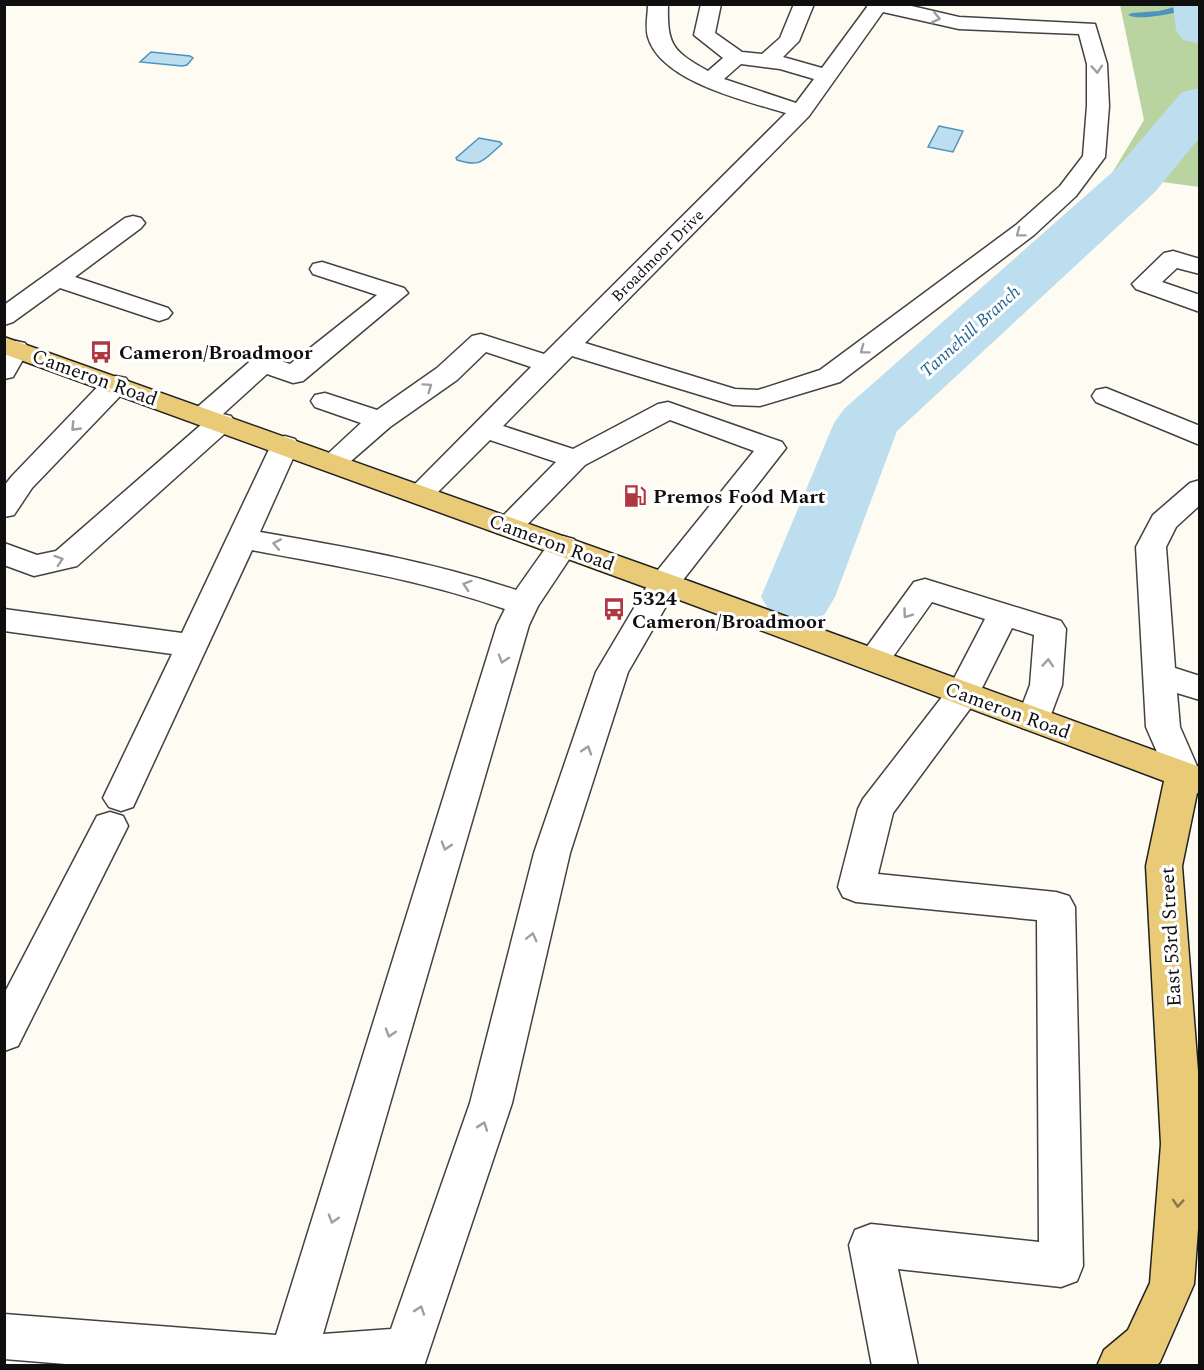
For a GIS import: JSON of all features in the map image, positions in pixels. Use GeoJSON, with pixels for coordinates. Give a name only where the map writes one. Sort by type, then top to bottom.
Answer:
{"type":"FeatureCollection","features":[{"type":"Feature","properties":{"kind":"main road","name":"Cameron Road"},"geometry":{"type":"LineString","coordinates":[[8,355],[116,384],[333,462],[1034,719],[1194,788]]}},
{"type":"Feature","properties":{"kind":"main road","name":"East 53rd Street"},"geometry":{"type":"LineString","coordinates":[[1120,1365],[1144,1346],[1172,1284],[1191,1157],[1164,866],[1194,788]]}},
{"type":"Feature","properties":{"kind":"street"},"geometry":{"type":"LineString","coordinates":[[658,4],[658,39],[667,55],[719,85],[801,111]]}},
{"type":"Feature","properties":{"kind":"street"},"geometry":{"type":"LineString","coordinates":[[711,4],[704,35],[736,57],[766,61],[827,76]]}},
{"type":"Feature","properties":{"kind":"street"},"geometry":{"type":"LineString","coordinates":[[766,61],[789,40],[804,4]]}},
{"type":"Feature","properties":{"kind":"street"},"geometry":{"type":"LineString","coordinates":[[333,462],[380,421],[447,374],[481,342],[558,355],[733,397],[760,398],[830,375],[1025,230],[1068,191],[1094,157],[1098,106],[1097,64],[1088,28],[1039,28],[959,23],[878,5]]}},
{"type":"Feature","properties":{"kind":"street","name":"Broadmoor Drive"},"geometry":{"type":"LineString","coordinates":[[420,494],[801,111],[878,5]]}},
{"type":"Feature","properties":{"kind":"street"},"geometry":{"type":"LineString","coordinates":[[710,80],[736,57]]}},
{"type":"Feature","properties":{"kind":"street"},"geometry":{"type":"LineString","coordinates":[[4,317],[133,223]]}},
{"type":"Feature","properties":{"kind":"street"},"geometry":{"type":"LineString","coordinates":[[1200,267],[1173,258],[1145,284],[1200,304]]}},
{"type":"Feature","properties":{"kind":"street"},"geometry":{"type":"LineString","coordinates":[[4,553],[34,566],[66,559],[213,419],[264,363],[293,375],[395,293],[322,269]]}},
{"type":"Feature","properties":{"kind":"street"},"geometry":{"type":"LineString","coordinates":[[57,279],[159,313]]}},
{"type":"Feature","properties":{"kind":"street"},"geometry":{"type":"LineString","coordinates":[[4,508],[22,482],[116,384]]}},
{"type":"Feature","properties":{"kind":"street"},"geometry":{"type":"LineString","coordinates":[[1106,396],[1200,437]]}},
{"type":"Feature","properties":{"kind":"street"},"geometry":{"type":"LineString","coordinates":[[325,401],[380,421]]}},
{"type":"Feature","properties":{"kind":"street"},"geometry":{"type":"LineString","coordinates":[[4,1336],[290,1362],[404,1358],[491,1103],[552,853],[612,672],[664,583],[772,448],[668,410],[575,459],[508,526]]}},
{"type":"Feature","properties":{"kind":"street"},"geometry":{"type":"LineString","coordinates":[[484,429],[575,459]]}},
{"type":"Feature","properties":{"kind":"street"},"geometry":{"type":"LineString","coordinates":[[4,1034],[115,812],[190,645],[285,445]]}},
{"type":"Feature","properties":{"kind":"street"},"geometry":{"type":"LineString","coordinates":[[1194,788],[1163,727],[1151,547],[1164,522],[1200,489]]}},
{"type":"Feature","properties":{"kind":"street"},"geometry":{"type":"LineString","coordinates":[[241,538],[398,568],[462,583],[523,604]]}},
{"type":"Feature","properties":{"kind":"street"},"geometry":{"type":"LineString","coordinates":[[290,1362],[513,625],[523,604],[563,546]]}},
{"type":"Feature","properties":{"kind":"street"},"geometry":{"type":"LineString","coordinates":[[874,660],[925,589],[1050,629],[1046,685],[1034,719]]}},
{"type":"Feature","properties":{"kind":"street"},"geometry":{"type":"LineString","coordinates":[[895,1365],[871,1245],[1061,1266],[1056,907],[856,887],[876,809],[963,694],[1004,614]]}},
{"type":"Feature","properties":{"kind":"street"},"geometry":{"type":"LineString","coordinates":[[4,620],[190,645]]}},
{"type":"Feature","properties":{"kind":"street"},"geometry":{"type":"LineString","coordinates":[[1160,675],[1200,688]]}},
{"type":"Feature","properties":{"kind":"green space"},"geometry":{"type":"Polygon","coordinates":[[[1120,5],[1199,5],[1199,187],[1111,175],[1144,120],[1120,5]]]}},
{"type":"Feature","properties":{"kind":"water"},"geometry":{"type":"Polygon","coordinates":[[[151,52],[193,58],[187,65],[182,66],[140,62],[151,52]]]}},
{"type":"Feature","properties":{"kind":"water"},"geometry":{"type":"Polygon","coordinates":[[[939,126],[963,131],[953,152],[928,147],[939,126]]]}},
{"type":"Feature","properties":{"kind":"water"},"geometry":{"type":"Polygon","coordinates":[[[479,138],[502,144],[477,163],[457,160],[456,158],[479,138]]]}},
{"type":"Feature","properties":{"kind":"waterway","name":"Tannehill Branch"},"geometry":{"type":"LineString","coordinates":[[1196,4],[1200,30]]}},
{"type":"Feature","properties":{"kind":"waterway"},"geometry":{"type":"LineString","coordinates":[[1132,15],[1159,13],[1196,5]]}},
{"type":"Feature","properties":{"kind":"waterway","name":"Tannehill Branch"},"geometry":{"type":"LineString","coordinates":[[798,597],[867,423],[1136,180],[1200,103]]}},
{"type":"Feature","properties":{"kind":"place","name":"Cameron/Broadmoor"},"geometry":{"type":"Point","coordinates":[101,352]}},
{"type":"Feature","properties":{"kind":"place","name":"Premos Food Mart"},"geometry":{"type":"Point","coordinates":[635,496]}},
{"type":"Feature","properties":{"kind":"place","name":"5324 Cameron/Broadmoor"},"geometry":{"type":"Point","coordinates":[614,609]}}]}
